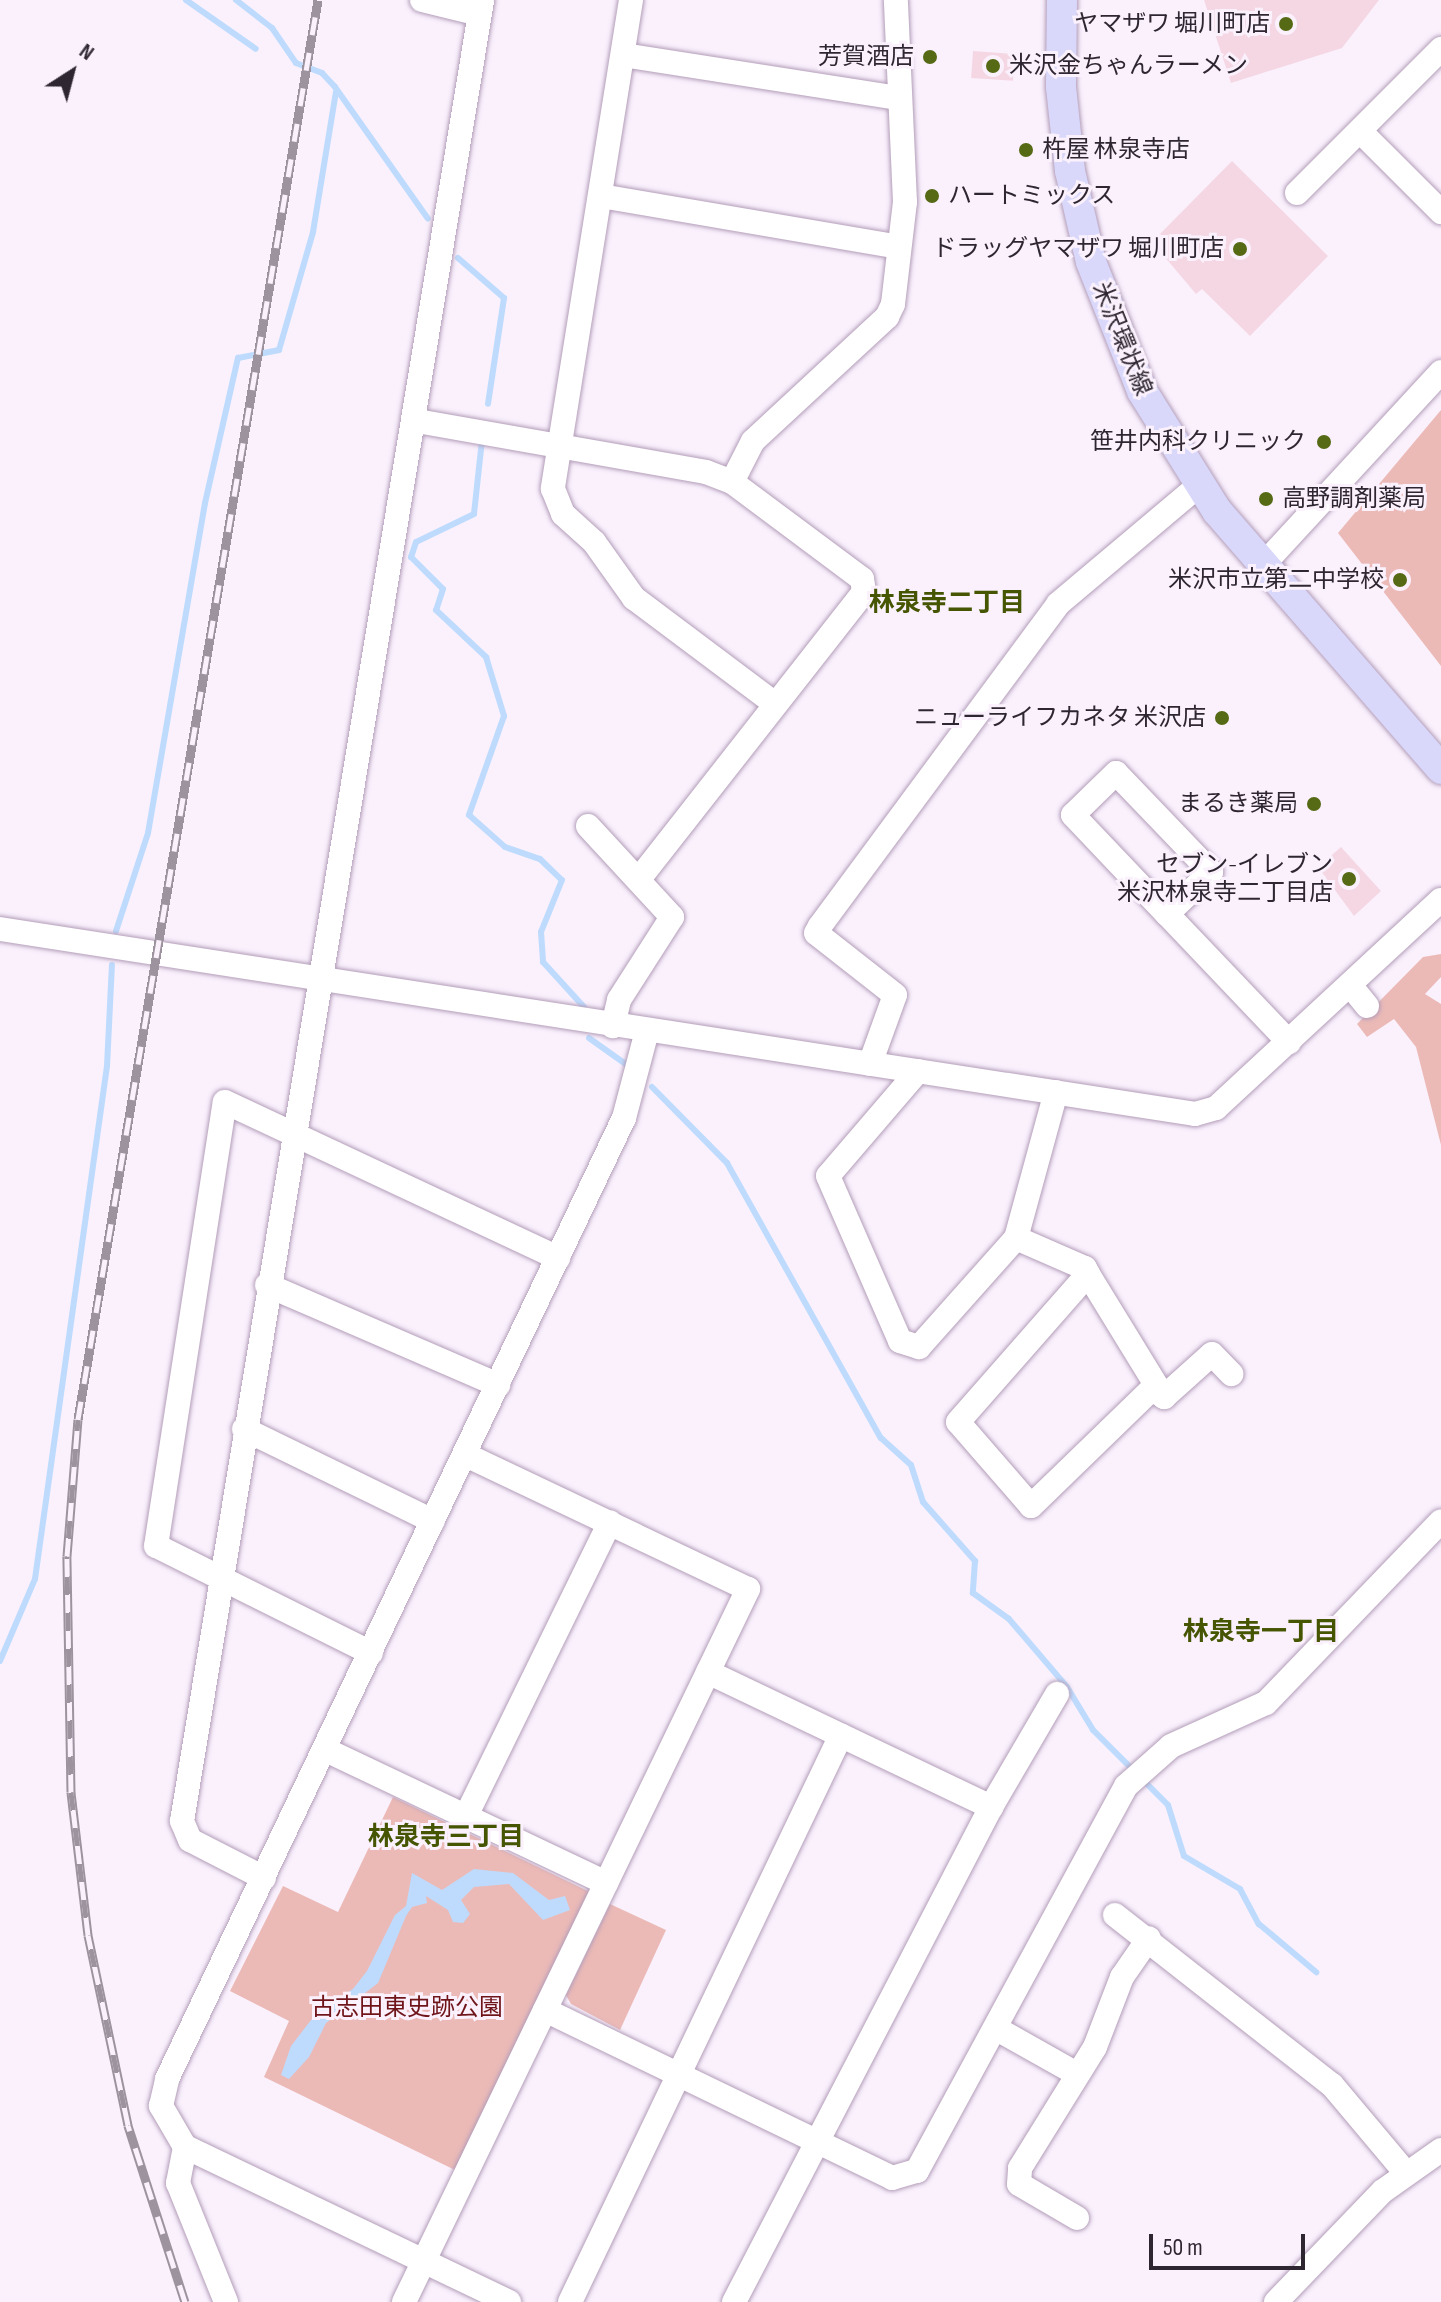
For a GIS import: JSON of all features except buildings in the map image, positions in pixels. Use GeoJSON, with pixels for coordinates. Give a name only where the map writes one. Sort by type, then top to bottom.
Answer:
{"type":"FeatureCollection","features":[{"type":"Feature","properties":{"kind":"main road","name":"米沢環状線"},"geometry":{"type":"LineString","coordinates":[[1062,0],[1064,123],[1091,262],[1142,391],[1198,486],[1262,566],[1441,769]]}},
{"type":"Feature","properties":{"kind":"street"},"geometry":{"type":"LineString","coordinates":[[264,1878],[190,1840],[182,1821],[292,1132],[417,421],[480,7],[422,0]]}},
{"type":"Feature","properties":{"kind":"street"},"geometry":{"type":"LineString","coordinates":[[631,0],[553,489],[563,514],[594,542],[634,598],[774,703]]}},
{"type":"Feature","properties":{"kind":"street"},"geometry":{"type":"LineString","coordinates":[[732,482],[753,441],[887,317],[905,188],[897,98],[896,0]]}},
{"type":"Feature","properties":{"kind":"street"},"geometry":{"type":"LineString","coordinates":[[1297,193],[1441,49]]}},
{"type":"Feature","properties":{"kind":"street"},"geometry":{"type":"LineString","coordinates":[[623,55],[897,98]]}},
{"type":"Feature","properties":{"kind":"street"},"geometry":{"type":"LineString","coordinates":[[1360,131],[1441,212]]}},
{"type":"Feature","properties":{"kind":"street"},"geometry":{"type":"LineString","coordinates":[[601,196],[899,247]]}},
{"type":"Feature","properties":{"kind":"street"},"geometry":{"type":"LineString","coordinates":[[1262,566],[1441,372]]}},
{"type":"Feature","properties":{"kind":"street"},"geometry":{"type":"LineString","coordinates":[[417,421],[561,443],[732,482],[862,579],[864,592],[639,879]]}},
{"type":"Feature","properties":{"kind":"street"},"geometry":{"type":"LineString","coordinates":[[870,1064],[895,995],[816,933],[1058,604],[1198,486]]}},
{"type":"Feature","properties":{"kind":"street"},"geometry":{"type":"LineString","coordinates":[[1167,914],[1211,872],[1116,773],[1073,815],[1167,914],[1289,1042]]}},
{"type":"Feature","properties":{"kind":"street"},"geometry":{"type":"LineString","coordinates":[[588,826],[639,879],[673,923],[619,1000],[613,1026]]}},
{"type":"Feature","properties":{"kind":"street"},"geometry":{"type":"LineString","coordinates":[[0,929],[1195,1114],[1216,1108],[1441,900]]}},
{"type":"Feature","properties":{"kind":"street"},"geometry":{"type":"LineString","coordinates":[[1350,985],[1367,1006]]}},
{"type":"Feature","properties":{"kind":"street"},"geometry":{"type":"LineString","coordinates":[[509,2302],[185,2147],[161,2106],[167,2079],[624,1118],[647,1031]]}},
{"type":"Feature","properties":{"kind":"street"},"geometry":{"type":"LineString","coordinates":[[918,1071],[828,1176],[900,1341],[919,1347],[1016,1238],[1056,1092]]}},
{"type":"Feature","properties":{"kind":"street"},"geometry":{"type":"LineString","coordinates":[[371,1653],[220,1581],[156,1546],[225,1102],[558,1258]]}},
{"type":"Feature","properties":{"kind":"street"},"geometry":{"type":"LineString","coordinates":[[1016,1238],[1088,1274],[1156,1385],[1031,1506],[958,1422],[1088,1274]]}},
{"type":"Feature","properties":{"kind":"street"},"geometry":{"type":"LineString","coordinates":[[267,1285],[498,1385]]}},
{"type":"Feature","properties":{"kind":"street"},"geometry":{"type":"LineString","coordinates":[[1153,1389],[1164,1397],[1212,1354],[1231,1374]]}},
{"type":"Feature","properties":{"kind":"street"},"geometry":{"type":"LineString","coordinates":[[244,1429],[433,1521]]}},
{"type":"Feature","properties":{"kind":"street"},"geometry":{"type":"LineString","coordinates":[[404,2302],[748,1589],[466,1455]]}},
{"type":"Feature","properties":{"kind":"street"},"geometry":{"type":"LineString","coordinates":[[545,2010],[892,2178],[917,2171],[997,2029],[1126,1786],[1171,1746],[1266,1703],[1441,1521]]}},
{"type":"Feature","properties":{"kind":"street"},"geometry":{"type":"LineString","coordinates":[[466,1816],[610,1522]]}},
{"type":"Feature","properties":{"kind":"street"},"geometry":{"type":"LineString","coordinates":[[708,1672],[991,1807]]}},
{"type":"Feature","properties":{"kind":"street"},"geometry":{"type":"LineString","coordinates":[[734,2302],[991,1807],[1057,1694]]}},
{"type":"Feature","properties":{"kind":"street"},"geometry":{"type":"LineString","coordinates":[[570,2302],[841,1735]]}},
{"type":"Feature","properties":{"kind":"street"},"geometry":{"type":"LineString","coordinates":[[326,1750],[606,1883]]}},
{"type":"Feature","properties":{"kind":"street"},"geometry":{"type":"LineString","coordinates":[[1115,1915],[1149,1938],[1332,2085],[1405,2172]]}},
{"type":"Feature","properties":{"kind":"street"},"geometry":{"type":"LineString","coordinates":[[1077,2218],[1019,2184],[1020,2168],[1095,2047],[1122,1977],[1149,1938]]}},
{"type":"Feature","properties":{"kind":"street"},"geometry":{"type":"LineString","coordinates":[[997,2029],[1077,2074]]}},
{"type":"Feature","properties":{"kind":"street"},"geometry":{"type":"LineString","coordinates":[[185,2147],[178,2183],[226,2302]]}},
{"type":"Feature","properties":{"kind":"street"},"geometry":{"type":"LineString","coordinates":[[1276,2302],[1405,2172],[1441,2150]]}},
{"type":"Feature","properties":{"kind":"green space","name":"米沢市立第二中学校"},"geometry":{"type":"Polygon","coordinates":[[[1441,410],[1441,666],[1338,533],[1441,410]]]}},
{"type":"Feature","properties":{"kind":"green space"},"geometry":{"type":"Polygon","coordinates":[[[1441,954],[1441,977],[1425,994],[1441,1004],[1441,1145],[1416,1047],[1394,1019],[1367,1037],[1357,1024],[1423,957],[1441,954]]]}},
{"type":"Feature","properties":{"kind":"green space","name":"古志田東史跡公園"},"geometry":{"type":"Polygon","coordinates":[[[393,1797],[590,1892],[457,2171],[264,2077],[289,2021],[230,1991],[283,1886],[338,1912],[393,1797]]]}},
{"type":"Feature","properties":{"kind":"green space"},"geometry":{"type":"Polygon","coordinates":[[[610,1904],[666,1930],[620,2030],[571,2004],[566,1995],[610,1904]]]}},
{"type":"Feature","properties":{"kind":"water"},"geometry":{"type":"Polygon","coordinates":[[[474,1869],[513,1873],[549,1900],[565,1896],[570,1910],[543,1920],[509,1884],[474,1887],[461,1900],[470,1914],[463,1923],[453,1922],[448,1910],[426,1896],[427,1903],[412,1907],[406,1916],[378,1983],[326,2023],[309,2057],[289,2079],[281,2075],[291,2046],[318,2011],[353,1989],[367,1971],[395,1915],[406,1906],[412,1873],[442,1890],[474,1869]]]}},
{"type":"Feature","properties":{"kind":"waterway"},"geometry":{"type":"LineString","coordinates":[[186,0],[256,49]]}},
{"type":"Feature","properties":{"kind":"waterway"},"geometry":{"type":"LineString","coordinates":[[236,0],[272,28],[296,63],[322,73],[335,87],[428,219]]}},
{"type":"Feature","properties":{"kind":"waterway"},"geometry":{"type":"LineString","coordinates":[[116,931],[148,833],[205,503],[238,358],[279,350],[313,232],[336,92]]}},
{"type":"Feature","properties":{"kind":"waterway"},"geometry":{"type":"LineString","coordinates":[[458,258],[504,298],[488,404]]}},
{"type":"Feature","properties":{"kind":"waterway"},"geometry":{"type":"LineString","coordinates":[[482,440],[474,514],[416,542],[411,557],[443,589],[436,610],[486,657],[504,716],[469,815],[505,847],[540,859],[562,880],[541,932],[543,962],[584,1007]]}},
{"type":"Feature","properties":{"kind":"waterway"},"geometry":{"type":"LineString","coordinates":[[0,1661],[35,1579],[107,1066],[112,965]]}},
{"type":"Feature","properties":{"kind":"waterway"},"geometry":{"type":"LineString","coordinates":[[589,1038],[627,1065]]}},
{"type":"Feature","properties":{"kind":"waterway"},"geometry":{"type":"LineString","coordinates":[[652,1087],[727,1163],[881,1438],[911,1465],[923,1502],[975,1561],[973,1593],[1009,1619],[1067,1687],[1093,1730],[1135,1772]]}},
{"type":"Feature","properties":{"kind":"waterway"},"geometry":{"type":"LineString","coordinates":[[1143,1780],[1168,1805],[1184,1856],[1240,1889],[1259,1924],[1316,1972]]}},
{"type":"Feature","properties":{"kind":"railway"},"geometry":{"type":"LineString","coordinates":[[185,2302],[128,2125],[88,1935],[71,1792],[67,1556],[78,1419],[318,0]]}},
{"type":"Feature","properties":{"kind":"place","name":"ヤマザワ 堀川町店"},"geometry":{"type":"Point","coordinates":[1286,24]}},
{"type":"Feature","properties":{"kind":"place","name":"芳賀酒店"},"geometry":{"type":"Point","coordinates":[930,57]}},
{"type":"Feature","properties":{"kind":"place","name":"米沢金ちゃんラーメン"},"geometry":{"type":"Point","coordinates":[993,66]}},
{"type":"Feature","properties":{"kind":"place","name":"杵屋 林泉寺店"},"geometry":{"type":"Point","coordinates":[1026,150]}},
{"type":"Feature","properties":{"kind":"place","name":"ハートミックス"},"geometry":{"type":"Point","coordinates":[932,196]}},
{"type":"Feature","properties":{"kind":"place","name":"ドラッグヤマザワ 堀川町店"},"geometry":{"type":"Point","coordinates":[1240,249]}},
{"type":"Feature","properties":{"kind":"place","name":"笹井内科クリニック"},"geometry":{"type":"Point","coordinates":[1324,442]}},
{"type":"Feature","properties":{"kind":"place","name":"高野調剤薬局"},"geometry":{"type":"Point","coordinates":[1266,499]}},
{"type":"Feature","properties":{"kind":"place","name":"米沢市立第二中学校"},"geometry":{"type":"Point","coordinates":[1400,580]}},
{"type":"Feature","properties":{"kind":"place","name":"ニューライフカネタ 米沢店"},"geometry":{"type":"Point","coordinates":[1222,718]}},
{"type":"Feature","properties":{"kind":"place","name":"まるき薬局"},"geometry":{"type":"Point","coordinates":[1314,804]}},
{"type":"Feature","properties":{"kind":"place","name":"セブン-イレブン 米沢林泉寺二丁目店"},"geometry":{"type":"Point","coordinates":[1349,879]}},
{"type":"Feature","properties":{"kind":"district","name":"林泉寺二丁目"},"geometry":{"type":"Point","coordinates":[947,604]}},
{"type":"Feature","properties":{"kind":"district","name":"林泉寺一丁目"},"geometry":{"type":"Point","coordinates":[1261,1633]}},
{"type":"Feature","properties":{"kind":"district","name":"林泉寺三丁目"},"geometry":{"type":"Point","coordinates":[446,1838]}}]}
